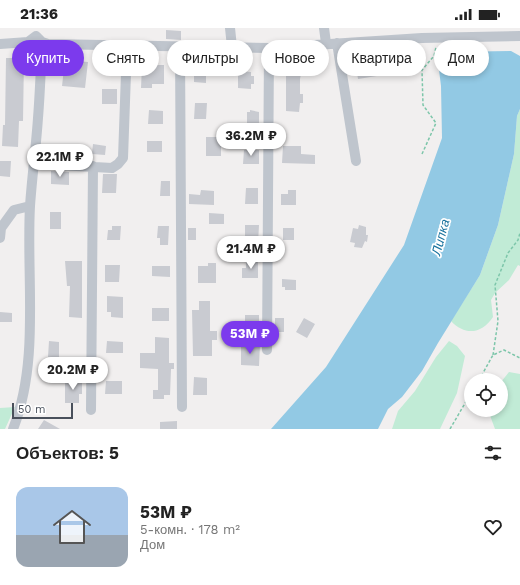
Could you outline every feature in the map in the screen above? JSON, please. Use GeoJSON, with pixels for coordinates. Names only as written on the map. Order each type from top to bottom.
{"type":"FeatureCollection","features":[{"type":"Feature","properties":{"kind":"street"},"geometry":{"type":"LineString","coordinates":[[230,28],[231,40]]}},
{"type":"Feature","properties":{"kind":"street"},"geometry":{"type":"LineString","coordinates":[[324,28],[332,43],[356,160]]}},
{"type":"Feature","properties":{"kind":"street"},"geometry":{"type":"LineString","coordinates":[[0,44],[28,42],[37,35]]}},
{"type":"Feature","properties":{"kind":"street"},"geometry":{"type":"LineString","coordinates":[[37,35],[48,44],[92,45]]}},
{"type":"Feature","properties":{"kind":"street"},"geometry":{"type":"LineString","coordinates":[[14,429],[20,412],[25,383],[29,335],[30,206],[38,118],[37,35]]}},
{"type":"Feature","properties":{"kind":"street"},"geometry":{"type":"LineString","coordinates":[[329,43],[438,37],[520,36]]}},
{"type":"Feature","properties":{"kind":"street"},"geometry":{"type":"LineString","coordinates":[[59,165],[112,168],[123,158],[126,76]]}},
{"type":"Feature","properties":{"kind":"street"},"geometry":{"type":"LineString","coordinates":[[180,76],[182,407]]}},
{"type":"Feature","properties":{"kind":"street"},"geometry":{"type":"LineString","coordinates":[[267,350],[268,76]]}},
{"type":"Feature","properties":{"kind":"street"},"geometry":{"type":"LineString","coordinates":[[91,410],[93,166]]}},
{"type":"Feature","properties":{"kind":"street"},"geometry":{"type":"LineString","coordinates":[[0,238],[1,228],[14,210],[30,206]]}},
{"type":"Feature","properties":{"kind":"path"},"geometry":{"type":"LineString","coordinates":[[426,65],[434,56],[438,37]]}},
{"type":"Feature","properties":{"kind":"path"},"geometry":{"type":"LineString","coordinates":[[422,76],[423,105],[436,124],[422,154]]}},
{"type":"Feature","properties":{"kind":"path"},"geometry":{"type":"LineString","coordinates":[[483,373],[493,355],[498,321],[495,285],[508,253],[518,240],[520,233]]}},
{"type":"Feature","properties":{"kind":"path"},"geometry":{"type":"LineString","coordinates":[[493,355],[504,350],[520,358]]}},
{"type":"Feature","properties":{"kind":"path"},"geometry":{"type":"LineString","coordinates":[[450,429],[464,405]]}},
{"type":"Feature","properties":{"kind":"green space"},"geometry":{"type":"Polygon","coordinates":[[[520,109],[520,266],[518,265],[509,280],[495,293],[491,300],[493,317],[489,323],[479,330],[468,331],[456,326],[451,321],[480,275],[498,225],[514,154],[517,116],[520,109]]]}},
{"type":"Feature","properties":{"kind":"green space"},"geometry":{"type":"Polygon","coordinates":[[[449,341],[457,346],[465,356],[457,393],[440,429],[392,429],[398,411],[415,391],[436,357],[449,341]]]}},
{"type":"Feature","properties":{"kind":"green space"},"geometry":{"type":"Polygon","coordinates":[[[509,372],[520,374],[520,429],[495,429],[491,417],[508,417],[509,372]]]}},
{"type":"Feature","properties":{"kind":"green space"},"geometry":{"type":"Polygon","coordinates":[[[15,407],[5,429],[0,429],[0,408],[15,407]]]}},
{"type":"Feature","properties":{"kind":"water","name":"Липка"},"geometry":{"type":"Polygon","coordinates":[[[489,51],[511,51],[520,56],[520,109],[517,116],[514,154],[498,225],[480,275],[422,371],[402,397],[388,409],[378,429],[271,429],[326,367],[404,245],[442,138],[440,76],[489,76],[489,51]]]}},
{"type":"Feature","properties":{"kind":"building"},"geometry":{"type":"Polygon","coordinates":[[[166,30],[181,31],[181,40],[166,39],[166,30]]]}},
{"type":"Feature","properties":{"kind":"building"},"geometry":{"type":"Polygon","coordinates":[[[6,58],[12,58],[12,76],[24,76],[23,121],[19,121],[18,147],[2,146],[3,125],[5,125],[6,58]]]}},
{"type":"Feature","properties":{"kind":"building"},"geometry":{"type":"Polygon","coordinates":[[[84,62],[88,62],[85,88],[62,86],[63,76],[84,76],[84,62]]]}},
{"type":"Feature","properties":{"kind":"building"},"geometry":{"type":"Polygon","coordinates":[[[159,65],[164,65],[164,84],[152,84],[152,88],[141,88],[142,76],[159,76],[159,65]]]}},
{"type":"Feature","properties":{"kind":"building"},"geometry":{"type":"Polygon","coordinates":[[[194,76],[206,76],[206,83],[194,82],[194,76]]]}},
{"type":"Feature","properties":{"kind":"building"},"geometry":{"type":"Polygon","coordinates":[[[238,76],[254,76],[254,84],[251,84],[251,89],[238,88],[238,76]]]}},
{"type":"Feature","properties":{"kind":"building"},"geometry":{"type":"Polygon","coordinates":[[[286,76],[301,76],[300,94],[303,94],[303,103],[300,103],[299,112],[286,111],[286,76]]]}},
{"type":"Feature","properties":{"kind":"building"},"geometry":{"type":"Polygon","coordinates":[[[358,76],[377,76],[358,79],[358,76]]]}},
{"type":"Feature","properties":{"kind":"building"},"geometry":{"type":"Polygon","coordinates":[[[102,89],[117,89],[117,104],[102,104],[102,89]]]}},
{"type":"Feature","properties":{"kind":"building"},"geometry":{"type":"Polygon","coordinates":[[[195,103],[207,103],[206,119],[194,119],[195,103]]]}},
{"type":"Feature","properties":{"kind":"building"},"geometry":{"type":"Polygon","coordinates":[[[149,110],[163,111],[163,124],[148,124],[149,110]]]}},
{"type":"Feature","properties":{"kind":"building"},"geometry":{"type":"Polygon","coordinates":[[[250,110],[259,112],[259,123],[247,123],[247,112],[250,112],[250,110]]]}},
{"type":"Feature","properties":{"kind":"building"},"geometry":{"type":"Polygon","coordinates":[[[206,137],[221,137],[221,156],[206,156],[206,137]]]}},
{"type":"Feature","properties":{"kind":"building"},"geometry":{"type":"Polygon","coordinates":[[[147,141],[162,141],[162,152],[147,152],[147,141]]]}},
{"type":"Feature","properties":{"kind":"building"},"geometry":{"type":"Polygon","coordinates":[[[93,144],[106,146],[105,155],[92,154],[93,144]]]}},
{"type":"Feature","properties":{"kind":"building"},"geometry":{"type":"Polygon","coordinates":[[[283,146],[301,146],[301,154],[315,155],[315,164],[282,163],[283,146]]]}},
{"type":"Feature","properties":{"kind":"building"},"geometry":{"type":"Polygon","coordinates":[[[244,150],[259,150],[259,164],[243,164],[244,150]]]}},
{"type":"Feature","properties":{"kind":"building"},"geometry":{"type":"Polygon","coordinates":[[[0,161],[11,161],[10,177],[0,176],[0,161]]]}},
{"type":"Feature","properties":{"kind":"building"},"geometry":{"type":"Polygon","coordinates":[[[51,171],[69,172],[69,185],[51,184],[51,171]]]}},
{"type":"Feature","properties":{"kind":"building"},"geometry":{"type":"Polygon","coordinates":[[[103,174],[117,174],[116,193],[102,193],[103,174]]]}},
{"type":"Feature","properties":{"kind":"building"},"geometry":{"type":"Polygon","coordinates":[[[161,181],[170,181],[170,196],[160,196],[161,181]]]}},
{"type":"Feature","properties":{"kind":"building"},"geometry":{"type":"Polygon","coordinates":[[[246,188],[258,188],[258,204],[245,204],[246,188]]]}},
{"type":"Feature","properties":{"kind":"building"},"geometry":{"type":"Polygon","coordinates":[[[201,190],[214,191],[214,205],[189,204],[189,194],[200,195],[201,190]]]}},
{"type":"Feature","properties":{"kind":"building"},"geometry":{"type":"Polygon","coordinates":[[[288,190],[296,190],[296,205],[281,205],[281,194],[288,194],[288,190]]]}},
{"type":"Feature","properties":{"kind":"building"},"geometry":{"type":"Polygon","coordinates":[[[50,212],[61,212],[61,229],[50,229],[50,212]]]}},
{"type":"Feature","properties":{"kind":"building"},"geometry":{"type":"Polygon","coordinates":[[[209,213],[224,214],[224,224],[209,224],[209,213]]]}},
{"type":"Feature","properties":{"kind":"building"},"geometry":{"type":"Polygon","coordinates":[[[245,225],[259,225],[258,244],[245,243],[245,225]]]}},
{"type":"Feature","properties":{"kind":"building"},"geometry":{"type":"Polygon","coordinates":[[[359,225],[366,227],[366,235],[368,235],[367,242],[365,241],[362,248],[354,247],[355,243],[350,242],[353,228],[358,229],[359,225]]]}},
{"type":"Feature","properties":{"kind":"building"},"geometry":{"type":"Polygon","coordinates":[[[112,226],[121,226],[120,240],[107,240],[108,230],[112,230],[112,226]]]}},
{"type":"Feature","properties":{"kind":"building"},"geometry":{"type":"Polygon","coordinates":[[[158,226],[169,226],[168,245],[160,245],[160,238],[157,238],[158,226]]]}},
{"type":"Feature","properties":{"kind":"building"},"geometry":{"type":"Polygon","coordinates":[[[188,228],[196,228],[196,240],[188,240],[188,228]]]}},
{"type":"Feature","properties":{"kind":"building"},"geometry":{"type":"Polygon","coordinates":[[[283,228],[294,228],[294,240],[283,240],[283,228]]]}},
{"type":"Feature","properties":{"kind":"building"},"geometry":{"type":"Polygon","coordinates":[[[65,261],[82,261],[82,318],[69,317],[70,286],[67,286],[65,261]]]}},
{"type":"Feature","properties":{"kind":"building"},"geometry":{"type":"Polygon","coordinates":[[[246,261],[258,261],[258,278],[242,278],[242,268],[246,268],[246,261]]]}},
{"type":"Feature","properties":{"kind":"building"},"geometry":{"type":"Polygon","coordinates":[[[208,263],[216,263],[216,283],[198,283],[198,266],[208,266],[208,263]]]}},
{"type":"Feature","properties":{"kind":"building"},"geometry":{"type":"Polygon","coordinates":[[[105,265],[120,265],[119,282],[105,282],[105,265]]]}},
{"type":"Feature","properties":{"kind":"building"},"geometry":{"type":"Polygon","coordinates":[[[152,266],[170,266],[170,277],[152,276],[152,266]]]}},
{"type":"Feature","properties":{"kind":"building"},"geometry":{"type":"Polygon","coordinates":[[[282,279],[296,280],[296,290],[285,290],[285,287],[282,287],[282,279]]]}},
{"type":"Feature","properties":{"kind":"building"},"geometry":{"type":"Polygon","coordinates":[[[107,296],[123,297],[123,318],[111,317],[111,312],[107,312],[107,296]]]}},
{"type":"Feature","properties":{"kind":"building"},"geometry":{"type":"Polygon","coordinates":[[[199,301],[210,301],[210,331],[217,331],[217,340],[212,340],[212,356],[193,356],[192,310],[199,310],[199,301]]]}},
{"type":"Feature","properties":{"kind":"building"},"geometry":{"type":"Polygon","coordinates":[[[152,308],[169,308],[169,321],[152,321],[152,308]]]}},
{"type":"Feature","properties":{"kind":"building"},"geometry":{"type":"Polygon","coordinates":[[[0,312],[12,313],[12,322],[0,322],[0,312]]]}},
{"type":"Feature","properties":{"kind":"building"},"geometry":{"type":"Polygon","coordinates":[[[245,315],[259,315],[259,331],[245,331],[245,315]]]}},
{"type":"Feature","properties":{"kind":"building"},"geometry":{"type":"Polygon","coordinates":[[[275,318],[284,318],[284,332],[275,332],[275,318]]]}},
{"type":"Feature","properties":{"kind":"building"},"geometry":{"type":"Polygon","coordinates":[[[304,318],[315,324],[307,338],[296,332],[304,318]]]}},
{"type":"Feature","properties":{"kind":"building"},"geometry":{"type":"Polygon","coordinates":[[[155,337],[169,338],[169,363],[174,363],[174,369],[171,369],[170,395],[164,395],[164,399],[153,399],[153,390],[158,390],[158,369],[140,368],[140,353],[155,353],[155,337]]]}},
{"type":"Feature","properties":{"kind":"building"},"geometry":{"type":"Polygon","coordinates":[[[49,341],[59,342],[59,357],[48,357],[49,341]]]}},
{"type":"Feature","properties":{"kind":"building"},"geometry":{"type":"Polygon","coordinates":[[[107,341],[123,342],[123,353],[106,353],[107,341]]]}},
{"type":"Feature","properties":{"kind":"building"},"geometry":{"type":"Polygon","coordinates":[[[241,344],[260,344],[259,366],[241,365],[241,344]]]}},
{"type":"Feature","properties":{"kind":"building"},"geometry":{"type":"Polygon","coordinates":[[[194,377],[207,378],[207,395],[193,395],[194,377]]]}},
{"type":"Feature","properties":{"kind":"building"},"geometry":{"type":"Polygon","coordinates":[[[65,381],[82,381],[82,394],[79,394],[79,403],[65,403],[65,381]]]}},
{"type":"Feature","properties":{"kind":"building"},"geometry":{"type":"Polygon","coordinates":[[[106,381],[122,381],[122,394],[105,394],[106,381]]]}},
{"type":"Feature","properties":{"kind":"building"},"geometry":{"type":"Polygon","coordinates":[[[44,420],[60,429],[38,429],[44,420]]]}},
{"type":"Feature","properties":{"kind":"building"},"geometry":{"type":"Polygon","coordinates":[[[177,421],[177,429],[160,429],[160,422],[177,421]]]}}]}
